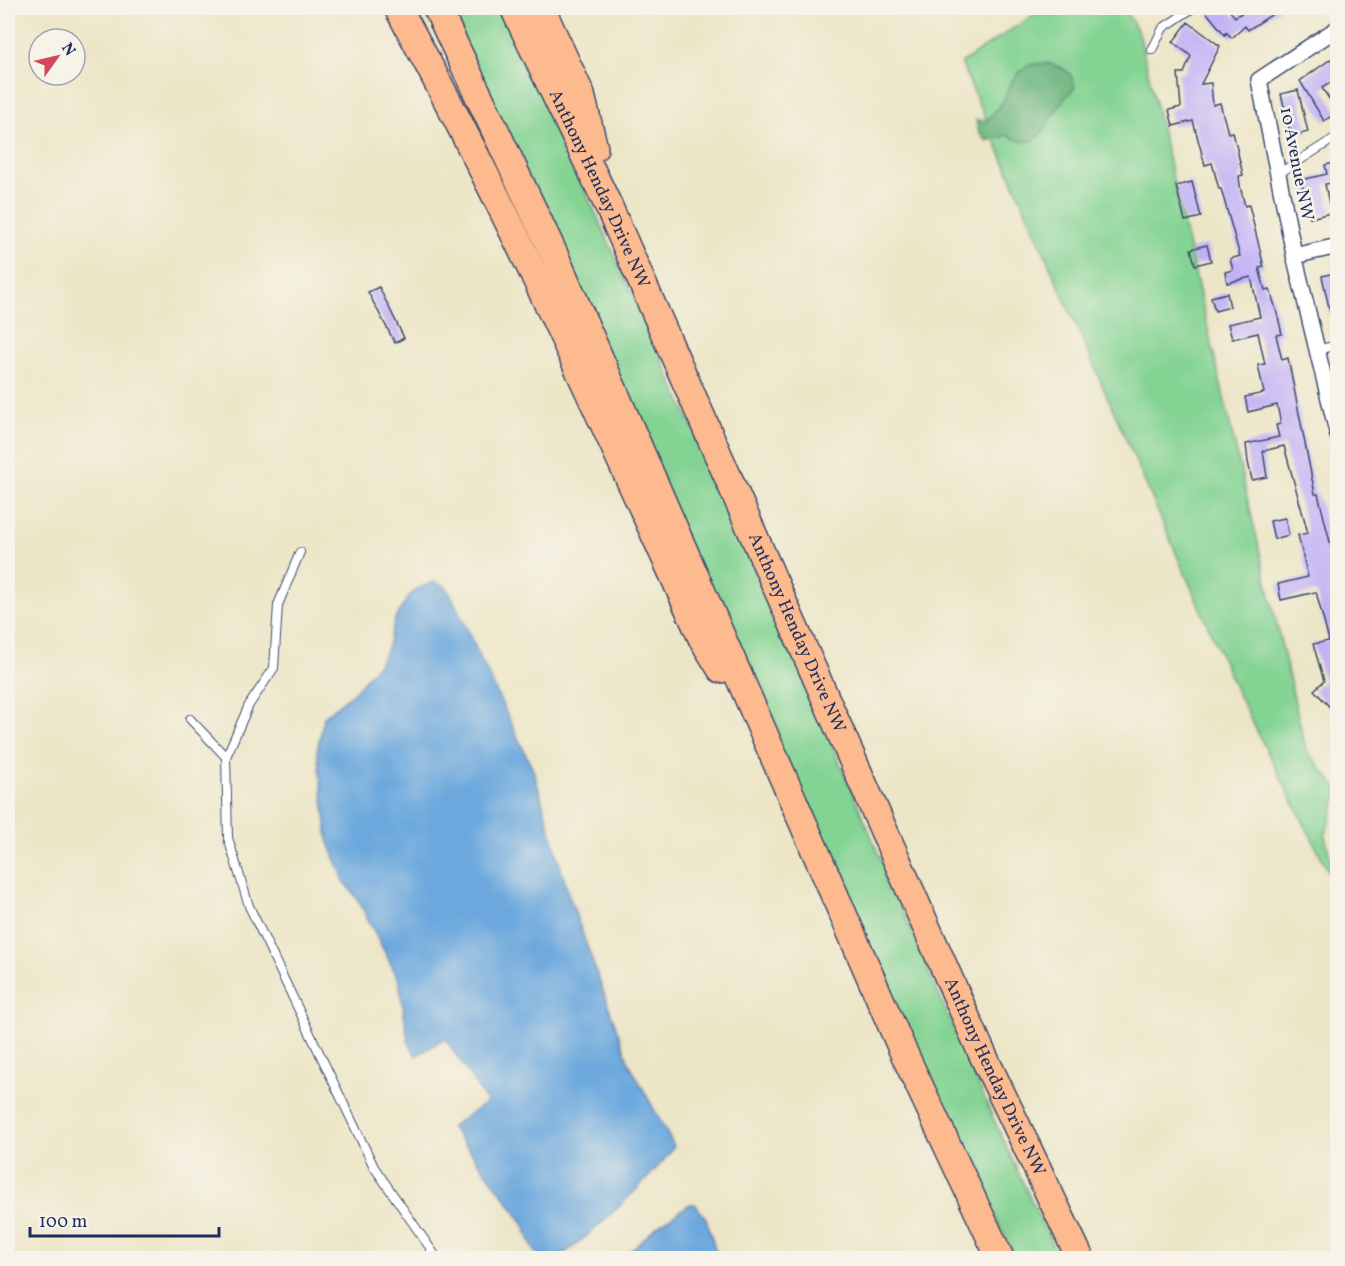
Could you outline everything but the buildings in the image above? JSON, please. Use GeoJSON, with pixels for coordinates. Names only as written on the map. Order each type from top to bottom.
{"type":"FeatureCollection","features":[{"type":"Feature","properties":{"kind":"highway"},"geometry":{"type":"LineString","coordinates":[[398,8],[465,134],[560,329],[702,638],[778,764]]}},
{"type":"Feature","properties":{"kind":"highway"},"geometry":{"type":"LineString","coordinates":[[436,8],[553,252],[906,1060],[1000,1258]]}},
{"type":"Feature","properties":{"kind":"highway","name":"Anthony Henday Drive NW"},"geometry":{"type":"LineString","coordinates":[[514,8],[608,204],[981,1051],[1080,1258]]}},
{"type":"Feature","properties":{"kind":"highway"},"geometry":{"type":"LineString","coordinates":[[541,8],[581,95],[608,204]]}},
{"type":"Feature","properties":{"kind":"street","name":"10 Avenue NW"},"geometry":{"type":"LineString","coordinates":[[1338,28],[1259,80],[1294,256],[1338,436]]}},
{"type":"Feature","properties":{"kind":"street"},"geometry":{"type":"LineString","coordinates":[[1294,256],[1338,246]]}},
{"type":"Feature","properties":{"kind":"lane"},"geometry":{"type":"LineString","coordinates":[[1152,50],[1163,28],[1193,8]]}},
{"type":"Feature","properties":{"kind":"lane"},"geometry":{"type":"LineString","coordinates":[[1278,174],[1338,136]]}},
{"type":"Feature","properties":{"kind":"lane"},"geometry":{"type":"LineString","coordinates":[[1316,350],[1338,345]]}},
{"type":"Feature","properties":{"kind":"lane"},"geometry":{"type":"LineString","coordinates":[[300,552],[278,605],[274,668],[249,705],[226,757],[228,838],[249,906],[374,1167],[436,1258]]}},
{"type":"Feature","properties":{"kind":"lane"},"geometry":{"type":"LineString","coordinates":[[190,719],[226,757]]}},
{"type":"Feature","properties":{"kind":"green space"},"geometry":{"type":"Polygon","coordinates":[[[447,8],[499,8],[514,36],[728,507],[978,1085],[1059,1258],[1016,1258],[900,1026],[447,8]]]}},
{"type":"Feature","properties":{"kind":"green space"},"geometry":{"type":"Polygon","coordinates":[[[1044,8],[1124,8],[1139,33],[1306,750],[1337,788],[1337,798],[1325,836],[1337,888],[1237,692],[961,63],[1044,8]]]}},
{"type":"Feature","properties":{"kind":"green space"},"geometry":{"type":"Polygon","coordinates":[[[1046,63],[1069,73],[1075,87],[1043,131],[1032,141],[1018,140],[1008,135],[987,141],[979,132],[976,120],[986,121],[1003,102],[1013,79],[1027,65],[1046,63]]]}},
{"type":"Feature","properties":{"kind":"water"},"geometry":{"type":"Polygon","coordinates":[[[434,582],[445,586],[452,597],[534,772],[568,893],[629,1063],[674,1146],[655,1171],[598,1226],[565,1253],[554,1258],[546,1259],[538,1255],[514,1210],[451,1127],[487,1102],[445,1038],[416,1056],[408,1041],[399,980],[358,900],[344,881],[328,840],[317,751],[324,717],[356,690],[381,660],[387,649],[395,619],[409,596],[417,589],[434,582]]]}},
{"type":"Feature","properties":{"kind":"water"},"geometry":{"type":"Polygon","coordinates":[[[690,1204],[695,1204],[706,1218],[718,1258],[623,1258],[656,1227],[690,1204]]]}}]}
